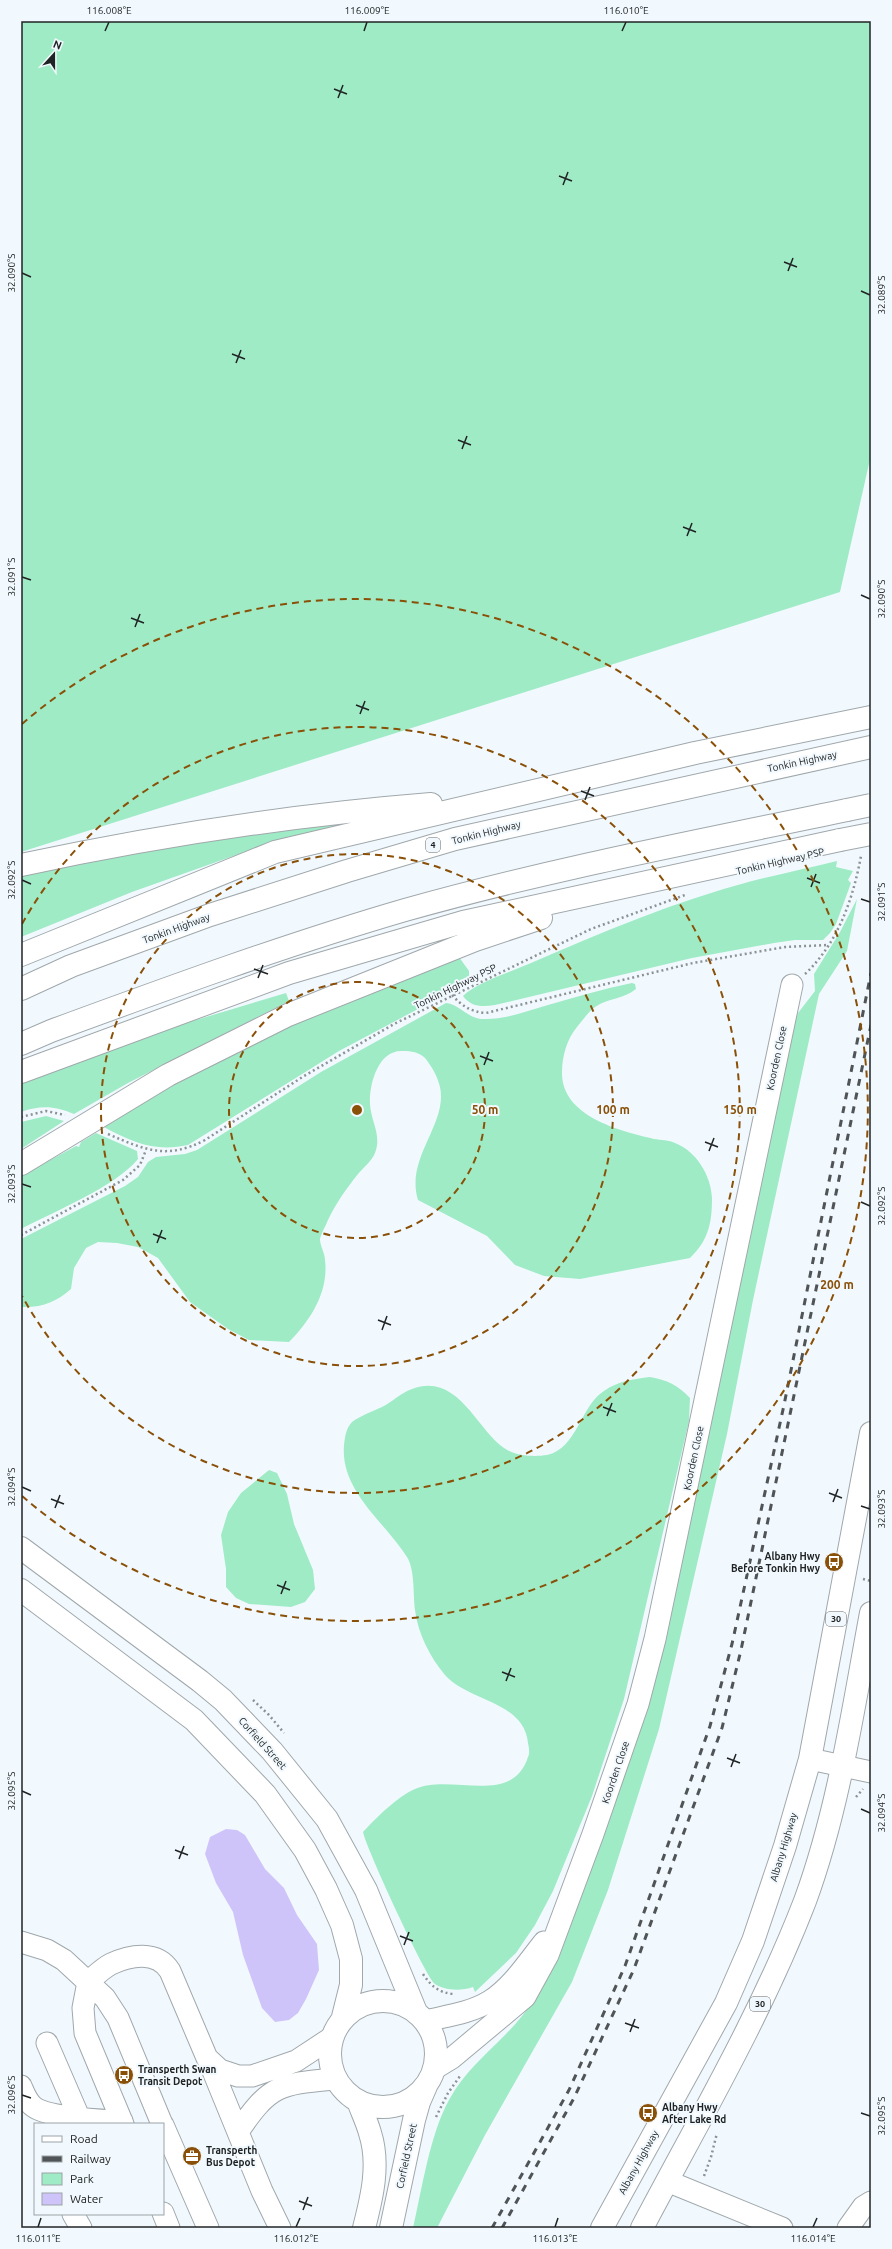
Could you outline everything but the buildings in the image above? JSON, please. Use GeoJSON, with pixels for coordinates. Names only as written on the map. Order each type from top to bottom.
{"type":"FeatureCollection","features":[{"type":"Feature","properties":{"kind":"main road"},"geometry":{"type":"LineString","coordinates":[[21,955],[275,852],[695,752],[866,718]]}},
{"type":"Feature","properties":{"kind":"main road","name":"Tonkin Highway"},"geometry":{"type":"LineString","coordinates":[[21,989],[71,966],[210,915],[455,839],[865,748]]}},
{"type":"Feature","properties":{"kind":"main road"},"geometry":{"type":"LineString","coordinates":[[21,865],[156,837],[326,813],[506,797]]}},
{"type":"Feature","properties":{"kind":"main road"},"geometry":{"type":"LineString","coordinates":[[21,1044],[51,1031],[248,958],[406,910],[558,870],[871,805]]}},
{"type":"Feature","properties":{"kind":"main road"},"geometry":{"type":"LineString","coordinates":[[21,1072],[289,973],[463,922],[677,874],[871,834]]}},
{"type":"Feature","properties":{"kind":"main road"},"geometry":{"type":"LineString","coordinates":[[21,1164],[168,1075],[288,1015],[475,940],[677,874]]}},
{"type":"Feature","properties":{"kind":"main road","name":"Albany Highway"},"geometry":{"type":"LineString","coordinates":[[602,2228],[726,2003],[742,1969],[781,1858],[810,1759],[871,1433]]}},
{"type":"Feature","properties":{"kind":"main road","name":"Corfield Street"},"geometry":{"type":"LineString","coordinates":[[21,1548],[200,1681],[223,1700],[272,1751],[327,1819],[366,1890],[421,2016]]}},
{"type":"Feature","properties":{"kind":"main road"},"geometry":{"type":"LineString","coordinates":[[21,1590],[189,1716],[214,1739],[265,1794],[305,1850],[326,1889],[342,1925],[351,1958],[351,1985],[343,2017],[331,2038],[329,2052],[330,2066],[335,2079],[341,2088],[358,2101],[376,2107],[395,2106],[412,2099],[431,2077],[436,2054],[435,2040],[421,2016],[402,2004],[387,2000],[371,2001],[355,2007],[343,2017]]}},
{"type":"Feature","properties":{"kind":"main road","name":"30"},"geometry":{"type":"LineString","coordinates":[[642,2228],[666,2181],[734,2059],[788,1942],[805,1899],[819,1854],[843,1764],[871,1613]]}},
{"type":"Feature","properties":{"kind":"main road","name":"Corfield Street"},"geometry":{"type":"LineString","coordinates":[[391,2228],[418,2102],[431,2077]]}},
{"type":"Feature","properties":{"kind":"main road"},"geometry":{"type":"LineString","coordinates":[[358,2101],[370,2132],[374,2161],[372,2193],[364,2228]]}},
{"type":"Feature","properties":{"kind":"street","name":"Koorden Close"},"geometry":{"type":"LineString","coordinates":[[431,2077],[525,1997],[548,1955],[593,1834],[636,1711],[655,1639],[792,985]]}},
{"type":"Feature","properties":{"kind":"street"},"geometry":{"type":"LineString","coordinates":[[810,1759],[843,1764],[871,1772]]}},
{"type":"Feature","properties":{"kind":"street","name":"Koorden Close"},"geometry":{"type":"LineString","coordinates":[[421,2016],[477,2008],[491,2001],[516,1977],[560,1921]]}},
{"type":"Feature","properties":{"kind":"street"},"geometry":{"type":"LineString","coordinates":[[21,1942],[54,1954],[92,1985],[118,2018],[162,2123]]}},
{"type":"Feature","properties":{"kind":"street"},"geometry":{"type":"LineString","coordinates":[[122,2123],[85,2033],[83,2008],[92,1985],[110,1964],[145,1956],[161,1960],[170,1971],[280,2228]]}},
{"type":"Feature","properties":{"kind":"street"},"geometry":{"type":"LineString","coordinates":[[208,2058],[220,2070],[238,2076],[252,2076],[296,2061],[331,2038]]}},
{"type":"Feature","properties":{"kind":"street"},"geometry":{"type":"LineString","coordinates":[[47,2043],[78,2117]]}},
{"type":"Feature","properties":{"kind":"street"},"geometry":{"type":"LineString","coordinates":[[238,2132],[260,2101],[283,2087],[298,2082],[335,2079]]}},
{"type":"Feature","properties":{"kind":"street"},"geometry":{"type":"LineString","coordinates":[[24,2093],[34,2107],[42,2111],[122,2123]]}},
{"type":"Feature","properties":{"kind":"street"},"geometry":{"type":"LineString","coordinates":[[24,2093],[35,2123]]}},
{"type":"Feature","properties":{"kind":"street"},"geometry":{"type":"LineString","coordinates":[[164,2127],[208,2228]]}},
{"type":"Feature","properties":{"kind":"street"},"geometry":{"type":"LineString","coordinates":[[666,2181],[782,2228]]}},
{"type":"Feature","properties":{"kind":"street"},"geometry":{"type":"LineString","coordinates":[[848,2228],[863,2207],[871,2202]]}},
{"type":"Feature","properties":{"kind":"street"},"geometry":{"type":"LineString","coordinates":[[74,2215],[81,2228]]}},
{"type":"Feature","properties":{"kind":"street"},"geometry":{"type":"LineString","coordinates":[[164,2215],[169,2228]]}},
{"type":"Feature","properties":{"kind":"path"},"geometry":{"type":"LineString","coordinates":[[809,970],[828,945],[840,925],[854,893],[861,855]]}},
{"type":"Feature","properties":{"kind":"path","name":"Tonkin Highway PSP"},"geometry":{"type":"LineString","coordinates":[[101,1131],[146,1150],[160,1152],[175,1152],[198,1144],[349,1050],[452,995],[591,929],[687,895]]}},
{"type":"Feature","properties":{"kind":"path"},"geometry":{"type":"LineString","coordinates":[[452,995],[460,1003],[472,1011],[486,1013],[692,963],[785,947],[828,945]]}},
{"type":"Feature","properties":{"kind":"path"},"geometry":{"type":"LineString","coordinates":[[21,1117],[46,1111],[69,1117]]}},
{"type":"Feature","properties":{"kind":"path"},"geometry":{"type":"LineString","coordinates":[[21,1235],[122,1180],[140,1165],[146,1150]]}},
{"type":"Feature","properties":{"kind":"path"},"geometry":{"type":"LineString","coordinates":[[435,2119],[448,2093],[464,2071]]}},
{"type":"Feature","properties":{"kind":"green space"},"geometry":{"type":"Polygon","coordinates":[[[21,21],[871,21],[871,455],[840,592],[21,852],[21,21]]]}},
{"type":"Feature","properties":{"kind":"green space"},"geometry":{"type":"Polygon","coordinates":[[[367,821],[253,849],[132,892],[21,937],[21,875],[193,843],[367,821]]]}},
{"type":"Feature","properties":{"kind":"green space"},"geometry":{"type":"Polygon","coordinates":[[[837,861],[836,867],[853,871],[848,880],[851,883],[836,924],[823,940],[795,940],[692,958],[495,1005],[486,1006],[473,1004],[466,1000],[463,996],[476,986],[612,929],[667,908],[752,881],[837,861]]]}},
{"type":"Feature","properties":{"kind":"green space"},"geometry":{"type":"Polygon","coordinates":[[[857,899],[847,951],[819,994],[753,1300],[727,1434],[659,1729],[608,1890],[572,1982],[485,2135],[437,2228],[413,2228],[432,2145],[442,2114],[449,2100],[467,2074],[512,2028],[527,2010],[540,1991],[556,1962],[657,1669],[681,1565],[793,1026],[798,1013],[815,991],[814,974],[840,932],[857,899]]]}},
{"type":"Feature","properties":{"kind":"green space"},"geometry":{"type":"Polygon","coordinates":[[[459,957],[469,971],[469,982],[339,1051],[188,1145],[176,1147],[155,1147],[145,1145],[125,1138],[104,1127],[174,1084],[276,1028],[459,957]]]}},
{"type":"Feature","properties":{"kind":"green space"},"geometry":{"type":"Polygon","coordinates":[[[632,983],[635,984],[636,989],[626,995],[595,1007],[573,1032],[568,1042],[563,1060],[562,1072],[564,1087],[571,1100],[581,1110],[594,1119],[625,1131],[675,1143],[690,1152],[696,1158],[709,1181],[712,1198],[711,1215],[705,1237],[690,1258],[580,1279],[544,1276],[515,1265],[487,1236],[418,1200],[416,1185],[417,1170],[438,1114],[441,1101],[440,1087],[434,1071],[425,1058],[415,1052],[403,1051],[394,1052],[387,1056],[381,1062],[373,1078],[370,1104],[377,1134],[377,1146],[375,1153],[372,1159],[349,1185],[331,1214],[320,1239],[325,1257],[324,1283],[321,1294],[311,1315],[289,1342],[249,1340],[228,1329],[190,1302],[158,1258],[138,1247],[117,1243],[98,1242],[86,1248],[74,1268],[71,1289],[54,1301],[42,1305],[21,1307],[21,1239],[125,1186],[138,1177],[148,1162],[156,1157],[185,1154],[197,1150],[321,1072],[446,1003],[451,1004],[467,1014],[477,1018],[491,1019],[515,1015],[600,990],[632,983]]]}},
{"type":"Feature","properties":{"kind":"green space"},"geometry":{"type":"Polygon","coordinates":[[[286,993],[289,1001],[128,1083],[74,1114],[61,1109],[48,1107],[35,1108],[21,1112],[21,1081],[186,1023],[286,993]]]}},
{"type":"Feature","properties":{"kind":"green space"},"geometry":{"type":"Polygon","coordinates":[[[46,1116],[64,1121],[21,1149],[21,1122],[46,1116]]]}},
{"type":"Feature","properties":{"kind":"green space"},"geometry":{"type":"Polygon","coordinates":[[[96,1133],[137,1151],[138,1159],[128,1169],[100,1189],[21,1229],[21,1176],[76,1146],[79,1147],[81,1142],[96,1133]]]}},
{"type":"Feature","properties":{"kind":"green space"},"geometry":{"type":"Polygon","coordinates":[[[650,1377],[672,1384],[690,1398],[689,1421],[624,1699],[592,1796],[553,1891],[535,1925],[516,1953],[475,1992],[473,1987],[459,1990],[444,1988],[435,1984],[420,1960],[385,1886],[363,1832],[394,1802],[415,1789],[430,1785],[446,1784],[479,1786],[495,1785],[509,1781],[520,1772],[529,1755],[529,1747],[524,1729],[517,1718],[494,1703],[455,1684],[445,1675],[434,1661],[419,1628],[414,1604],[413,1575],[410,1562],[398,1544],[366,1505],[356,1491],[349,1477],[345,1462],[344,1445],[347,1430],[350,1424],[355,1420],[386,1405],[404,1392],[428,1386],[442,1388],[454,1395],[465,1405],[494,1439],[508,1451],[525,1455],[547,1455],[557,1451],[565,1444],[572,1436],[590,1406],[604,1391],[620,1383],[650,1377]]]}},
{"type":"Feature","properties":{"kind":"green space"},"geometry":{"type":"Polygon","coordinates":[[[269,1470],[277,1473],[287,1494],[294,1524],[313,1570],[315,1589],[305,1602],[291,1607],[249,1604],[236,1598],[226,1587],[226,1569],[221,1535],[228,1512],[241,1493],[269,1470]]]}},
{"type":"Feature","properties":{"kind":"water"},"geometry":{"type":"Polygon","coordinates":[[[226,1829],[237,1830],[245,1835],[265,1869],[284,1888],[297,1915],[317,1944],[319,1970],[298,2013],[289,2020],[275,2022],[262,2008],[243,1955],[233,1912],[216,1883],[205,1854],[210,1837],[226,1829]]]}},
{"type":"Feature","properties":{"kind":"railway"},"geometry":{"type":"LineString","coordinates":[[492,2228],[569,2090],[625,1966],[710,1726],[732,1644],[784,1405],[871,973]]}},
{"type":"Feature","properties":{"kind":"railway"},"geometry":{"type":"LineString","coordinates":[[502,2228],[574,2098],[634,1969],[722,1728],[741,1650],[871,1025]]}},
{"type":"Feature","properties":{"kind":"place","name":"Albany Hwy Before Tonkin Hwy"},"geometry":{"type":"Point","coordinates":[834,1562]}},
{"type":"Feature","properties":{"kind":"place","name":"Transperth Swan Transit Depot"},"geometry":{"type":"Point","coordinates":[124,2075]}},
{"type":"Feature","properties":{"kind":"place","name":"Albany Hwy After Lake Rd"},"geometry":{"type":"Point","coordinates":[648,2113]}},
{"type":"Feature","properties":{"kind":"place","name":"Transperth Bus Depot"},"geometry":{"type":"Point","coordinates":[192,2156]}}]}
